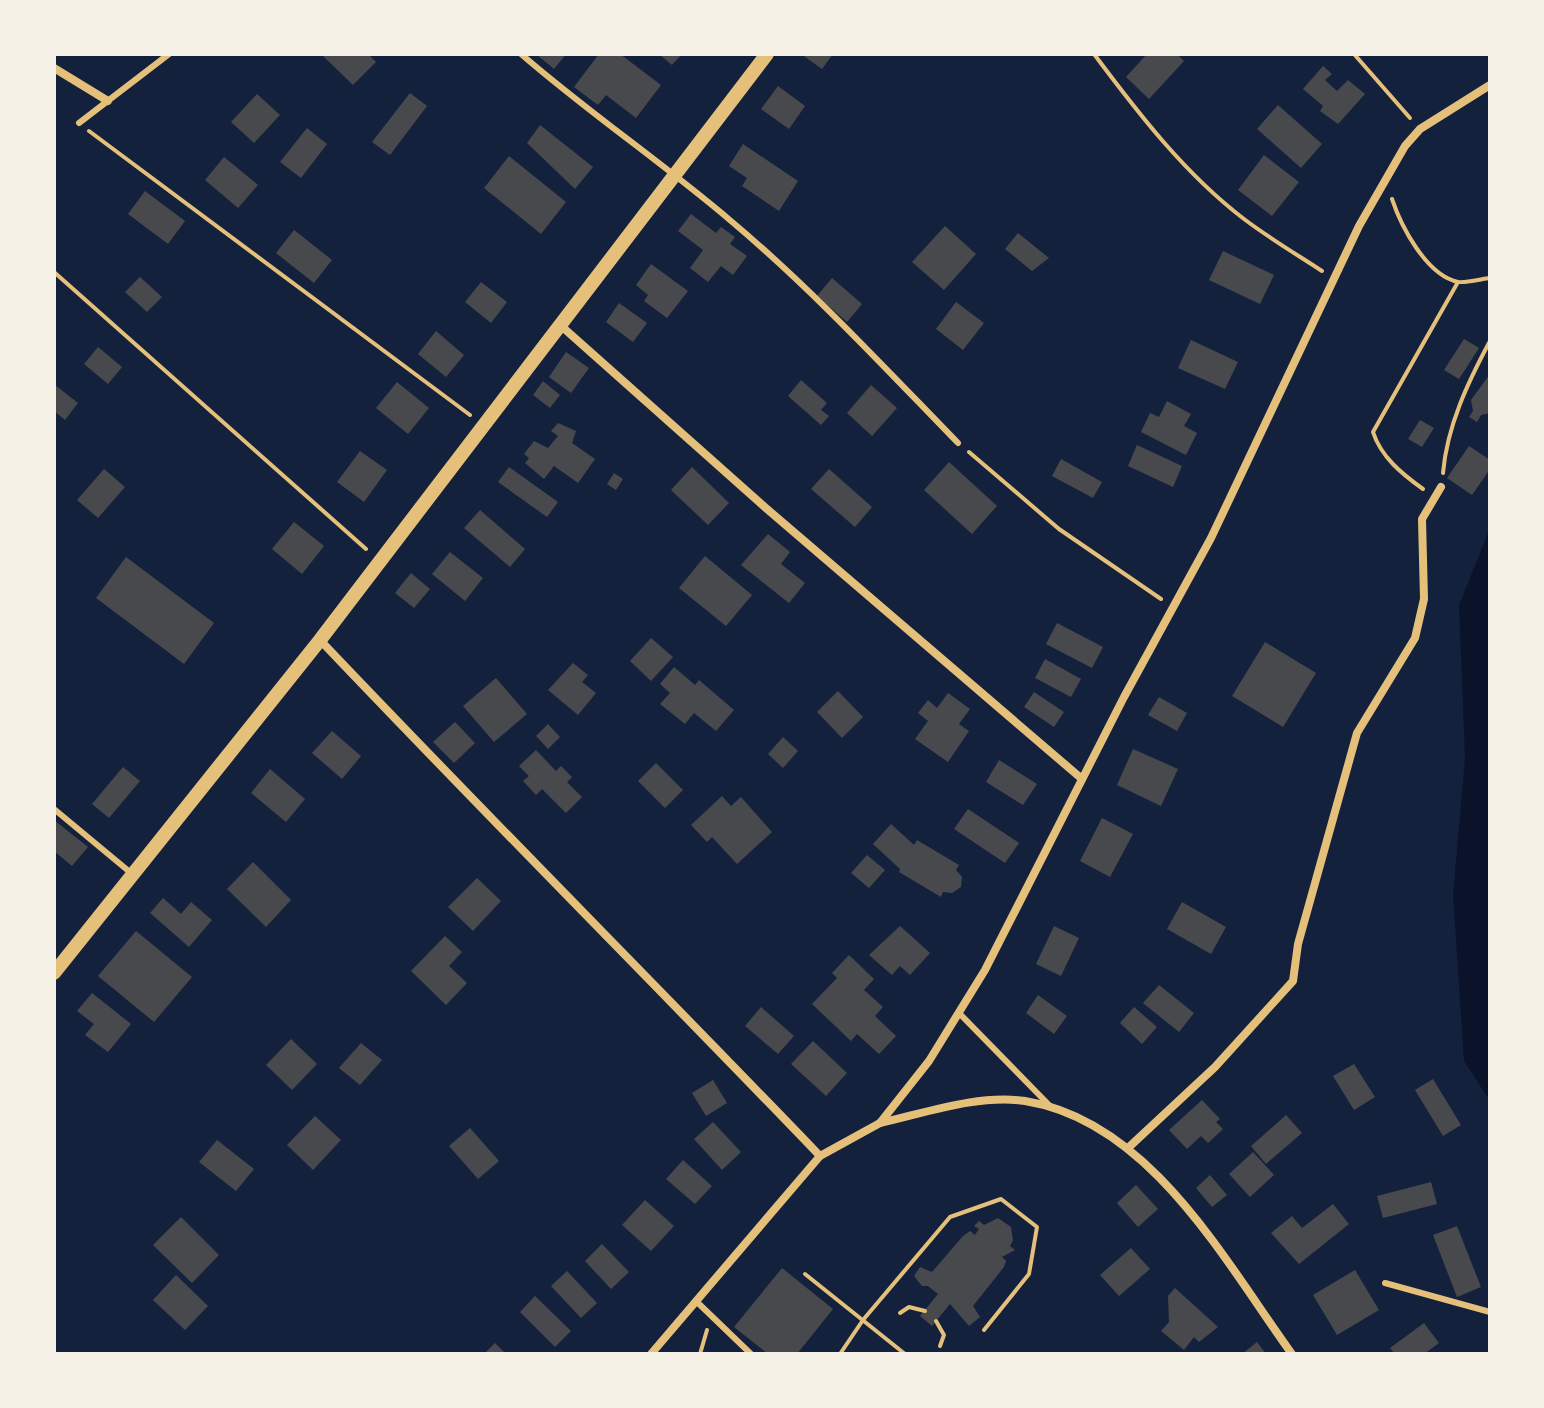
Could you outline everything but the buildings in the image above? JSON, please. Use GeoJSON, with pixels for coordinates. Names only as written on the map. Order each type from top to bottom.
{"type":"FeatureCollection","features":[{"type":"Feature","properties":{"kind":"street"},"geometry":{"type":"LineString","coordinates":[[54,973],[320,640],[481,424],[767,54]]}},
{"type":"Feature","properties":{"kind":"street"},"geometry":{"type":"LineString","coordinates":[[54,68],[108,101]]}},
{"type":"Feature","properties":{"kind":"street"},"geometry":{"type":"LineString","coordinates":[[880,1123],[929,1061],[959,1013],[1043,862],[1082,779],[1211,538],[1385,179],[1420,129],[1490,85]]}},
{"type":"Feature","properties":{"kind":"street"},"geometry":{"type":"LineString","coordinates":[[559,323],[744,489],[1082,779]]}},
{"type":"Feature","properties":{"kind":"street"},"geometry":{"type":"LineString","coordinates":[[1128,1148],[1215,1067],[1293,981],[1298,944],[1357,733],[1415,638],[1424,599],[1422,519],[1441,487]]}},
{"type":"Feature","properties":{"kind":"street"},"geometry":{"type":"LineString","coordinates":[[320,640],[486,814],[649,976],[820,1156]]}},
{"type":"Feature","properties":{"kind":"street"},"geometry":{"type":"LineString","coordinates":[[651,1354],[820,1156],[880,1123],[1003,1100],[1053,1109],[1091,1122],[1128,1148],[1185,1209],[1292,1354]]}},
{"type":"Feature","properties":{"kind":"lane"},"geometry":{"type":"LineString","coordinates":[[79,123],[169,54]]}},
{"type":"Feature","properties":{"kind":"lane"},"geometry":{"type":"LineString","coordinates":[[521,54],[731,221],[958,443]]}},
{"type":"Feature","properties":{"kind":"lane"},"geometry":{"type":"LineString","coordinates":[[54,809],[133,875]]}},
{"type":"Feature","properties":{"kind":"lane"},"geometry":{"type":"LineString","coordinates":[[959,1013],[1053,1109]]}},
{"type":"Feature","properties":{"kind":"lane"},"geometry":{"type":"LineString","coordinates":[[1385,1283],[1490,1312]]}},
{"type":"Feature","properties":{"kind":"lane"},"geometry":{"type":"LineString","coordinates":[[697,1302],[751,1354]]}},
{"type":"Feature","properties":{"kind":"path"},"geometry":{"type":"LineString","coordinates":[[1094,54],[1136,111],[1192,172],[1244,219],[1334,279]]}},
{"type":"Feature","properties":{"kind":"path"},"geometry":{"type":"LineString","coordinates":[[1354,54],[1420,129]]}},
{"type":"Feature","properties":{"kind":"path"},"geometry":{"type":"LineString","coordinates":[[79,123],[481,424]]}},
{"type":"Feature","properties":{"kind":"path"},"geometry":{"type":"LineString","coordinates":[[1385,179],[1404,234],[1436,269],[1458,282],[1490,278]]}},
{"type":"Feature","properties":{"kind":"path"},"geometry":{"type":"LineString","coordinates":[[54,272],[154,357],[379,561]]}},
{"type":"Feature","properties":{"kind":"path"},"geometry":{"type":"LineString","coordinates":[[1435,497],[1404,475],[1378,447],[1373,432],[1458,282]]}},
{"type":"Feature","properties":{"kind":"path"},"geometry":{"type":"LineString","coordinates":[[1441,487],[1445,444],[1475,369],[1490,341]]}},
{"type":"Feature","properties":{"kind":"path"},"geometry":{"type":"LineString","coordinates":[[958,443],[1059,529],[1173,607]]}},
{"type":"Feature","properties":{"kind":"path"},"geometry":{"type":"LineString","coordinates":[[840,1354],[863,1320],[950,1217],[1001,1199],[1037,1227],[1029,1274],[984,1330]]}},
{"type":"Feature","properties":{"kind":"path"},"geometry":{"type":"LineString","coordinates":[[805,1274],[905,1354]]}},
{"type":"Feature","properties":{"kind":"path"},"geometry":{"type":"LineString","coordinates":[[900,1313],[909,1307],[925,1311]]}},
{"type":"Feature","properties":{"kind":"path"},"geometry":{"type":"LineString","coordinates":[[700,1354],[711,1316]]}},
{"type":"Feature","properties":{"kind":"path"},"geometry":{"type":"LineString","coordinates":[[936,1321],[944,1333],[940,1346]]}},
{"type":"Feature","properties":{"kind":"water"},"geometry":{"type":"Polygon","coordinates":[[[1490,528],[1490,1101],[1464,1061],[1453,895],[1465,758],[1459,605],[1490,528]]]}}]}
